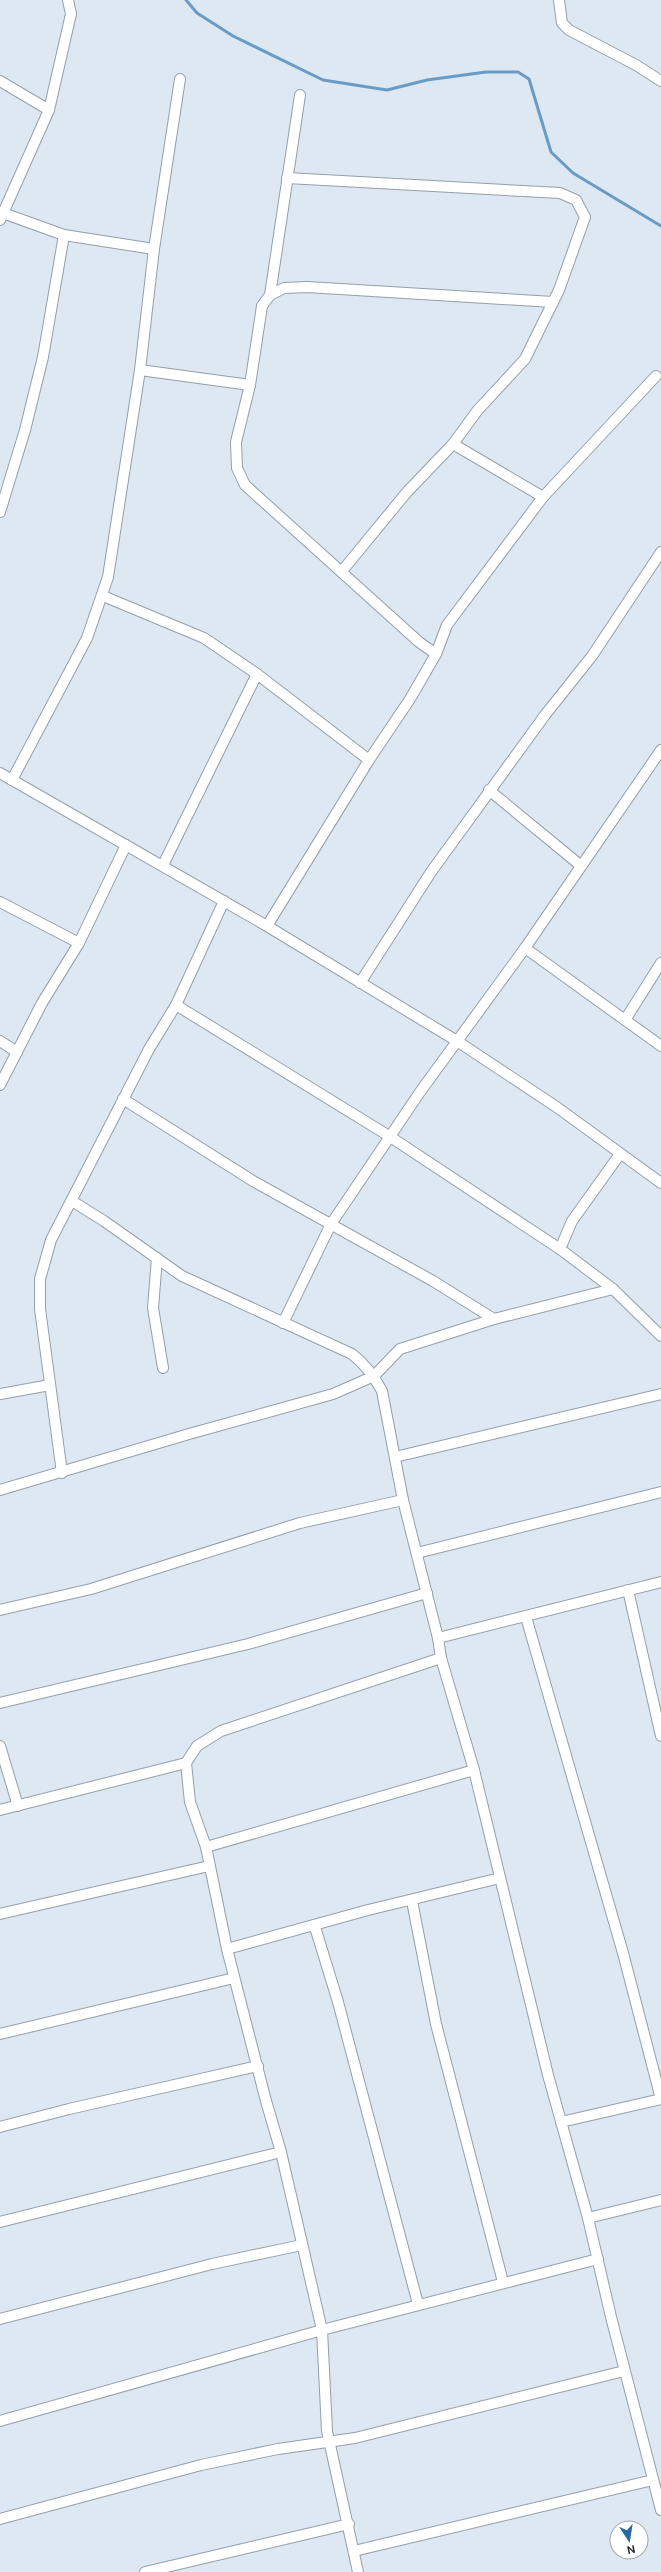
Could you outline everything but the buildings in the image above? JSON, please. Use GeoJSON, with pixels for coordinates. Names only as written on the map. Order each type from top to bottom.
{"type":"FeatureCollection","features":[{"type":"Feature","properties":{"kind":"street"},"geometry":{"type":"LineString","coordinates":[[559,0],[562,23],[569,30],[636,65],[661,80]]}},
{"type":"Feature","properties":{"kind":"street"},"geometry":{"type":"LineString","coordinates":[[69,1],[71,14],[49,110],[1,215],[64,235],[154,249]]}},
{"type":"Feature","properties":{"kind":"street"},"geometry":{"type":"LineString","coordinates":[[12,780],[87,638],[103,596],[108,577],[140,370],[154,249],[180,79]]}},
{"type":"Feature","properties":{"kind":"street"},"geometry":{"type":"LineString","coordinates":[[0,81],[49,110]]}},
{"type":"Feature","properties":{"kind":"street"},"geometry":{"type":"LineString","coordinates":[[270,295],[300,95]]}},
{"type":"Feature","properties":{"kind":"street"},"geometry":{"type":"LineString","coordinates":[[287,178],[560,193],[576,200],[585,217],[553,302],[525,359],[477,411],[454,444],[408,492],[342,571]]}},
{"type":"Feature","properties":{"kind":"street"},"geometry":{"type":"LineString","coordinates":[[0,512],[25,430],[43,357],[64,235]]}},
{"type":"Feature","properties":{"kind":"street"},"geometry":{"type":"LineString","coordinates":[[436,654],[419,642],[342,571],[245,486],[237,468],[236,442],[250,385],[262,306],[270,295],[284,288],[306,287],[553,302]]}},
{"type":"Feature","properties":{"kind":"street"},"geometry":{"type":"LineString","coordinates":[[140,370],[250,385]]}},
{"type":"Feature","properties":{"kind":"street"},"geometry":{"type":"LineString","coordinates":[[267,926],[436,654],[447,625],[543,497],[656,376]]}},
{"type":"Feature","properties":{"kind":"street"},"geometry":{"type":"LineString","coordinates":[[454,444],[543,497]]}},
{"type":"Feature","properties":{"kind":"street"},"geometry":{"type":"LineString","coordinates":[[360,983],[431,872],[489,790],[592,656],[661,552]]}},
{"type":"Feature","properties":{"kind":"street"},"geometry":{"type":"LineString","coordinates":[[103,596],[193,632],[257,674],[369,760]]}},
{"type":"Feature","properties":{"kind":"street"},"geometry":{"type":"LineString","coordinates":[[163,865],[257,674]]}},
{"type":"Feature","properties":{"kind":"street"},"geometry":{"type":"LineString","coordinates":[[283,1323],[331,1224],[389,1136],[525,948],[580,865],[661,750]]}},
{"type":"Feature","properties":{"kind":"street"},"geometry":{"type":"LineString","coordinates":[[0,773],[163,865],[458,1041],[558,1108],[661,1183]]}},
{"type":"Feature","properties":{"kind":"street"},"geometry":{"type":"LineString","coordinates":[[489,790],[580,865]]}},
{"type":"Feature","properties":{"kind":"street"},"geometry":{"type":"LineString","coordinates":[[0,1085],[42,1003],[78,942],[126,845]]}},
{"type":"Feature","properties":{"kind":"street"},"geometry":{"type":"LineString","coordinates":[[62,1473],[40,1309],[40,1279],[51,1240],[72,1202],[149,1048],[176,1005],[224,901]]}},
{"type":"Feature","properties":{"kind":"street"},"geometry":{"type":"LineString","coordinates":[[0,902],[78,942]]}},
{"type":"Feature","properties":{"kind":"street"},"geometry":{"type":"LineString","coordinates":[[525,948],[661,1046]]}},
{"type":"Feature","properties":{"kind":"street"},"geometry":{"type":"LineString","coordinates":[[625,1020],[661,963]]}},
{"type":"Feature","properties":{"kind":"street"},"geometry":{"type":"LineString","coordinates":[[176,1005],[389,1136],[560,1249],[613,1289],[661,1336]]}},
{"type":"Feature","properties":{"kind":"street"},"geometry":{"type":"LineString","coordinates":[[0,1041],[17,1052]]}},
{"type":"Feature","properties":{"kind":"street"},"geometry":{"type":"LineString","coordinates":[[123,1099],[253,1181],[433,1281],[494,1319]]}},
{"type":"Feature","properties":{"kind":"street"},"geometry":{"type":"LineString","coordinates":[[560,1249],[572,1221],[620,1154]]}},
{"type":"Feature","properties":{"kind":"street"},"geometry":{"type":"LineString","coordinates":[[72,1202],[182,1276],[352,1354],[363,1362],[374,1376],[382,1391],[403,1500],[438,1638],[440,1658],[474,1770],[561,2122],[588,2218],[624,2371],[661,2510]]}},
{"type":"Feature","properties":{"kind":"street"},"geometry":{"type":"LineString","coordinates":[[157,1258],[153,1308],[163,1368]]}},
{"type":"Feature","properties":{"kind":"street"},"geometry":{"type":"LineString","coordinates":[[0,1490],[62,1473],[189,1434],[333,1394],[374,1376],[400,1349],[494,1319],[613,1289]]}},
{"type":"Feature","properties":{"kind":"street"},"geometry":{"type":"LineString","coordinates":[[0,1394],[50,1385]]}},
{"type":"Feature","properties":{"kind":"street"},"geometry":{"type":"LineString","coordinates":[[395,1457],[661,1394]]}},
{"type":"Feature","properties":{"kind":"street"},"geometry":{"type":"LineString","coordinates":[[417,1554],[661,1492]]}},
{"type":"Feature","properties":{"kind":"street"},"geometry":{"type":"LineString","coordinates":[[0,1610],[91,1589],[300,1523],[403,1500]]}},
{"type":"Feature","properties":{"kind":"street"},"geometry":{"type":"LineString","coordinates":[[438,1638],[661,1582]]}},
{"type":"Feature","properties":{"kind":"street"},"geometry":{"type":"LineString","coordinates":[[628,1590],[661,1736]]}},
{"type":"Feature","properties":{"kind":"street"},"geometry":{"type":"LineString","coordinates":[[0,1703],[248,1644],[427,1593]]}},
{"type":"Feature","properties":{"kind":"street"},"geometry":{"type":"LineString","coordinates":[[526,1617],[621,1945],[661,2099],[561,2122]]}},
{"type":"Feature","properties":{"kind":"street"},"geometry":{"type":"LineString","coordinates":[[358,2572],[349,2524],[327,2431],[322,2330],[281,2152],[266,2101],[227,1949],[206,1847],[190,1802],[186,1763],[197,1746],[221,1731],[440,1658]]}},
{"type":"Feature","properties":{"kind":"street"},"geometry":{"type":"LineString","coordinates":[[0,1746],[18,1806]]}},
{"type":"Feature","properties":{"kind":"street"},"geometry":{"type":"LineString","coordinates":[[0,1810],[186,1763]]}},
{"type":"Feature","properties":{"kind":"street"},"geometry":{"type":"LineString","coordinates":[[206,1847],[474,1770]]}},
{"type":"Feature","properties":{"kind":"street"},"geometry":{"type":"LineString","coordinates":[[0,1914],[209,1866]]}},
{"type":"Feature","properties":{"kind":"street"},"geometry":{"type":"LineString","coordinates":[[227,1949],[262,1938],[314,1927],[368,1910],[412,1901],[500,1878]]}},
{"type":"Feature","properties":{"kind":"street"},"geometry":{"type":"LineString","coordinates":[[412,1901],[436,2024],[503,2282]]}},
{"type":"Feature","properties":{"kind":"street"},"geometry":{"type":"LineString","coordinates":[[314,1927],[338,2002],[418,2304]]}},
{"type":"Feature","properties":{"kind":"street"},"geometry":{"type":"LineString","coordinates":[[0,2034],[234,1978]]}},
{"type":"Feature","properties":{"kind":"street"},"geometry":{"type":"LineString","coordinates":[[0,2127],[63,2110],[258,2066]]}},
{"type":"Feature","properties":{"kind":"street"},"geometry":{"type":"LineString","coordinates":[[0,2222],[281,2152]]}},
{"type":"Feature","properties":{"kind":"street"},"geometry":{"type":"LineString","coordinates":[[588,2218],[661,2200]]}},
{"type":"Feature","properties":{"kind":"street"},"geometry":{"type":"LineString","coordinates":[[0,2319],[212,2264],[302,2245]]}},
{"type":"Feature","properties":{"kind":"street"},"geometry":{"type":"LineString","coordinates":[[0,2422],[322,2330],[503,2282],[598,2259]]}},
{"type":"Feature","properties":{"kind":"street"},"geometry":{"type":"LineString","coordinates":[[0,2518],[201,2465],[278,2449],[330,2441],[433,2419],[624,2371]]}},
{"type":"Feature","properties":{"kind":"street"},"geometry":{"type":"LineString","coordinates":[[354,2551],[653,2480]]}},
{"type":"Feature","properties":{"kind":"street"},"geometry":{"type":"LineString","coordinates":[[145,2572],[349,2524]]}},
{"type":"Feature","properties":{"kind":"waterway"},"geometry":{"type":"LineString","coordinates":[[186,0],[197,13],[233,36],[323,80],[387,90],[427,80],[486,72],[518,72],[529,79],[551,152],[573,173],[661,226]]}}]}
